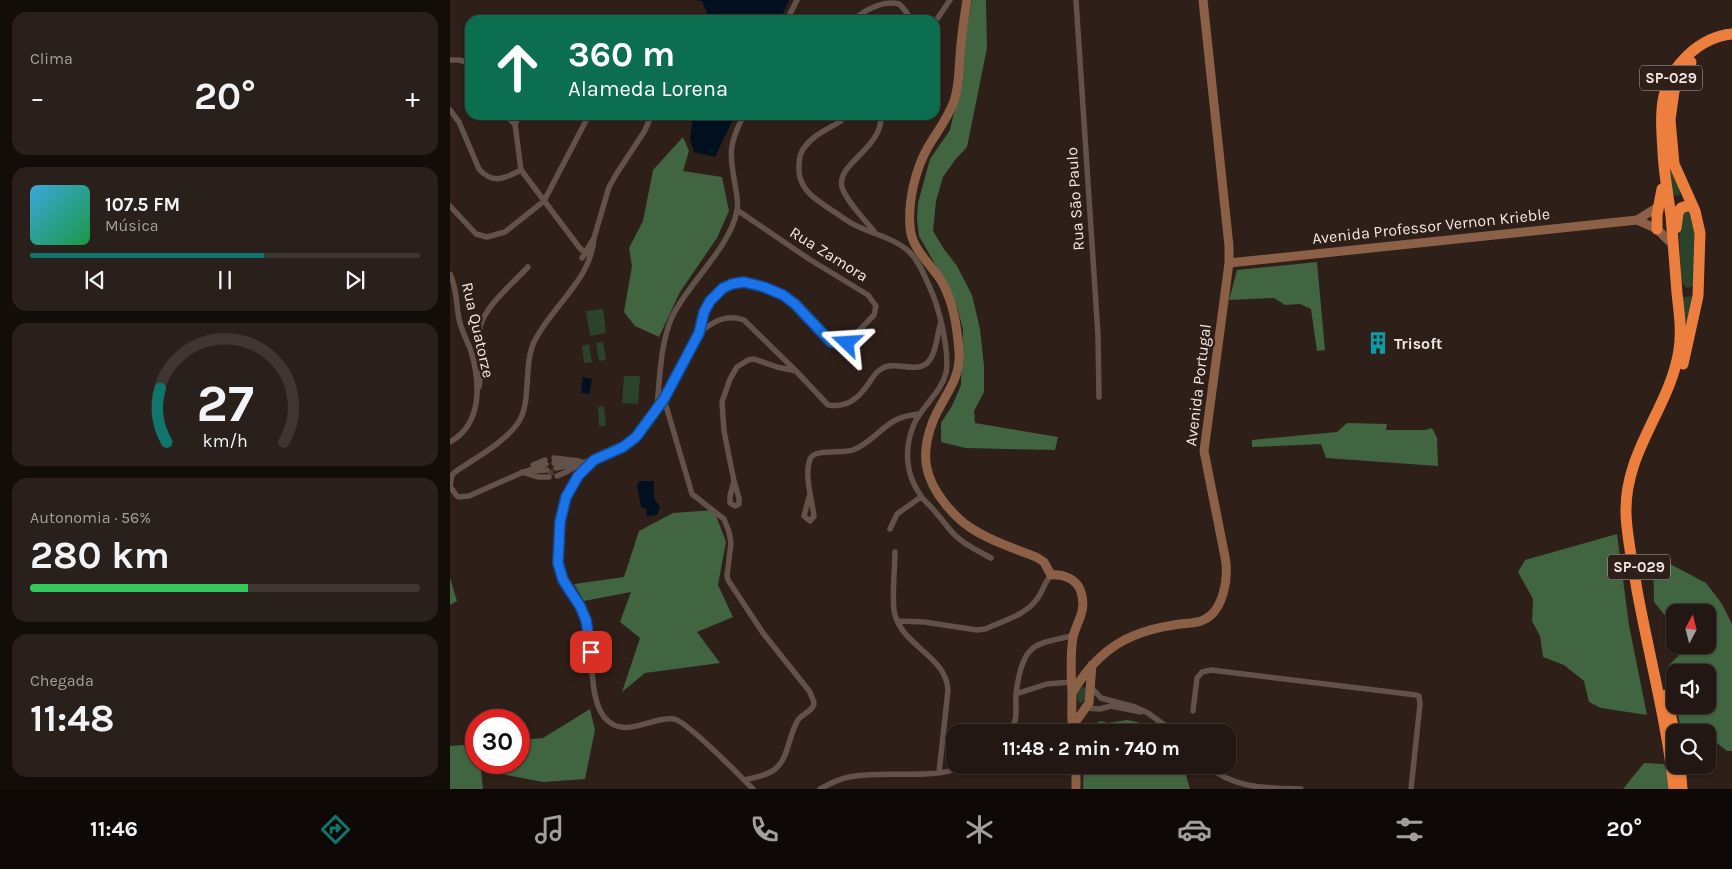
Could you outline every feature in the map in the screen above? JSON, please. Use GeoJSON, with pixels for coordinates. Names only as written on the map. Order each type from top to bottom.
{"type":"FeatureCollection","features":[{"type":"Feature","properties":{"kind":"highway","name":"SP-029"},"geometry":{"type":"LineString","coordinates":[[1674,254],[1663,219],[1662,116],[1664,97],[1668,83],[1687,56],[1700,45],[1732,34]]}},
{"type":"Feature","properties":{"kind":"highway","name":"SP-029"},"geometry":{"type":"LineString","coordinates":[[1668,724],[1632,532],[1631,503],[1639,460],[1680,375],[1696,313],[1700,284],[1700,234],[1693,208],[1680,178],[1672,152],[1670,120],[1674,91],[1683,72],[1696,58],[1709,48],[1732,40]]}},
{"type":"Feature","properties":{"kind":"highway","name":"SP-029"},"geometry":{"type":"LineString","coordinates":[[1664,171],[1663,206],[1674,254],[1681,328],[1676,366],[1669,387],[1633,466],[1626,502],[1628,540],[1657,685],[1667,724]]}},
{"type":"Feature","properties":{"kind":"highway"},"geometry":{"type":"LineString","coordinates":[[1663,206],[1683,200],[1688,202],[1693,208]]}},
{"type":"Feature","properties":{"kind":"highway","name":"SP-029"},"geometry":{"type":"LineString","coordinates":[[1657,229],[1656,224],[1663,206]]}},
{"type":"Feature","properties":{"kind":"highway","name":"SP-029"},"geometry":{"type":"LineString","coordinates":[[1674,254],[1678,214],[1681,208],[1693,208]]}},
{"type":"Feature","properties":{"kind":"highway"},"geometry":{"type":"LineString","coordinates":[[1676,274],[1685,290],[1693,291],[1700,284]]}},
{"type":"Feature","properties":{"kind":"highway","name":"SP-029"},"geometry":{"type":"LineString","coordinates":[[1673,774],[1674,789]]}},
{"type":"Feature","properties":{"kind":"highway"},"geometry":{"type":"LineString","coordinates":[[1681,774],[1682,789]]}},
{"type":"Feature","properties":{"kind":"street"},"geometry":{"type":"LineString","coordinates":[[790,15],[797,0]]}},
{"type":"Feature","properties":{"kind":"street"},"geometry":{"type":"LineString","coordinates":[[859,15],[876,2],[885,0],[899,4],[908,15]]}},
{"type":"Feature","properties":{"kind":"street"},"geometry":{"type":"LineString","coordinates":[[940,15],[950,0]]}},
{"type":"Feature","properties":{"kind":"street"},"geometry":{"type":"LineString","coordinates":[[967,0],[955,100],[946,120],[919,166],[912,192],[909,225],[913,242],[941,281],[950,298],[955,317],[959,352],[958,372],[950,391],[933,420],[925,461],[928,477],[937,494],[956,517],[982,534],[1044,562],[1051,575]]}},
{"type":"Feature","properties":{"kind":"street","name":"Rua São Paulo"},"geometry":{"type":"LineString","coordinates":[[1076,0],[1098,335],[1099,397]]}},
{"type":"Feature","properties":{"kind":"street","name":"Avenida Portugal"},"geometry":{"type":"LineString","coordinates":[[1072,693],[1076,681],[1092,665],[1109,650],[1133,636],[1172,625],[1202,621],[1211,614],[1221,600],[1225,585],[1227,569],[1204,451],[1229,263],[1229,246],[1203,0]]}},
{"type":"Feature","properties":{"kind":"street"},"geometry":{"type":"LineString","coordinates":[[450,60],[465,62]]}},
{"type":"Feature","properties":{"kind":"street"},"geometry":{"type":"LineString","coordinates":[[450,110],[459,122],[479,169],[484,174],[488,177],[501,179],[521,170]]}},
{"type":"Feature","properties":{"kind":"street"},"geometry":{"type":"LineString","coordinates":[[511,120],[515,124]]}},
{"type":"Feature","properties":{"kind":"street"},"geometry":{"type":"LineString","coordinates":[[517,120],[515,124],[521,170],[583,255],[590,258]]}},
{"type":"Feature","properties":{"kind":"street"},"geometry":{"type":"LineString","coordinates":[[450,206],[473,232],[487,237],[505,232],[544,201],[586,120]]}},
{"type":"Feature","properties":{"kind":"street"},"geometry":{"type":"LineString","coordinates":[[522,472],[547,469],[522,472],[470,496],[456,495],[450,486],[452,475],[455,472],[492,446],[518,422],[524,407],[529,360],[533,346],[542,329],[580,279],[590,258],[609,188],[650,120]]}},
{"type":"Feature","properties":{"kind":"street"},"geometry":{"type":"LineString","coordinates":[[657,407],[662,356],[673,316],[730,230],[737,210],[731,150],[735,131],[741,120]]}},
{"type":"Feature","properties":{"kind":"street"},"geometry":{"type":"LineString","coordinates":[[839,120],[811,140],[801,153],[799,164],[800,180],[804,189],[817,201],[858,227],[876,233],[910,252],[932,292],[941,323],[947,360],[946,372],[939,389],[920,414],[910,436],[906,454],[910,474],[921,497],[955,536],[965,544],[991,558]]}},
{"type":"Feature","properties":{"kind":"street"},"geometry":{"type":"LineString","coordinates":[[876,233],[848,198],[843,190],[842,181],[847,168],[871,144],[877,135],[881,120]]}},
{"type":"Feature","properties":{"kind":"street","name":"Avenida Professor Vernon Krieble"},"geometry":{"type":"LineString","coordinates":[[1229,263],[1637,220],[1663,206]]}},
{"type":"Feature","properties":{"kind":"street","name":"Rua Zamora"},"geometry":{"type":"LineString","coordinates":[[594,460],[623,447],[636,437],[664,399],[699,333],[704,312],[716,293],[723,288],[744,282],[764,287],[783,295],[795,304],[834,343],[847,343],[875,312],[875,303],[868,294],[809,259],[737,210]]}},
{"type":"Feature","properties":{"kind":"street"},"geometry":{"type":"LineString","coordinates":[[1637,220],[1657,229],[1669,240]]}},
{"type":"Feature","properties":{"kind":"street"},"geometry":{"type":"LineString","coordinates":[[580,279],[583,255],[594,238]]}},
{"type":"Feature","properties":{"kind":"street"},"geometry":{"type":"LineString","coordinates":[[478,391],[482,366],[480,327],[482,321],[489,308],[528,267]]}},
{"type":"Feature","properties":{"kind":"street","name":"Rua Quatorze"},"geometry":{"type":"LineString","coordinates":[[450,274],[454,285],[459,321],[472,359],[478,391],[470,424],[464,432],[450,442]]}},
{"type":"Feature","properties":{"kind":"street"},"geometry":{"type":"LineString","coordinates":[[699,333],[720,319],[735,317],[744,320],[828,404],[841,406],[847,404],[865,388],[882,368],[888,366],[914,368],[926,363],[933,352],[941,323]]}},
{"type":"Feature","properties":{"kind":"street"},"geometry":{"type":"LineString","coordinates":[[734,481],[722,415],[723,397],[730,379],[737,367],[748,360],[762,361],[777,367],[796,371]]}},
{"type":"Feature","properties":{"kind":"street"},"geometry":{"type":"LineString","coordinates":[[664,399],[692,494],[724,519],[729,532],[731,543],[728,580],[763,633],[810,692],[813,699],[814,704],[812,708],[798,719],[783,759],[774,770],[744,780]]}},
{"type":"Feature","properties":{"kind":"street"},"geometry":{"type":"LineString","coordinates":[[810,497],[810,459],[813,455],[820,452],[841,452],[855,449],[893,421],[905,416],[920,414]]}},
{"type":"Feature","properties":{"kind":"street"},"geometry":{"type":"LineString","coordinates":[[594,460],[578,476],[566,497],[560,522],[557,553],[563,580],[580,606],[586,620],[596,704],[602,716],[610,723],[620,726],[632,728],[667,719],[678,720],[753,789]]}},
{"type":"Feature","properties":{"kind":"street"},"geometry":{"type":"LineString","coordinates":[[584,462],[555,467],[594,460]]}},
{"type":"Feature","properties":{"kind":"street"},"geometry":{"type":"LineString","coordinates":[[890,529],[897,514],[921,497]]}},
{"type":"Feature","properties":{"kind":"street"},"geometry":{"type":"LineString","coordinates":[[895,552],[894,612],[913,642],[940,666],[948,681],[939,774]]}},
{"type":"Feature","properties":{"kind":"street"},"geometry":{"type":"LineString","coordinates":[[898,621],[924,622],[977,630],[985,629],[1028,609],[1036,601],[1045,582],[1051,575],[1059,574],[1066,576],[1077,584],[1081,590],[1081,618],[1074,635],[1071,668],[1076,681]]}},
{"type":"Feature","properties":{"kind":"street"},"geometry":{"type":"LineString","coordinates":[[1014,724],[1017,716],[1016,694],[1026,654],[1043,643],[1074,635]]}},
{"type":"Feature","properties":{"kind":"street"},"geometry":{"type":"LineString","coordinates":[[1077,724],[1089,703],[1092,665]]}},
{"type":"Feature","properties":{"kind":"street"},"geometry":{"type":"LineString","coordinates":[[1193,711],[1198,678],[1202,672],[1211,670],[1419,696],[1420,704],[1411,789]]}},
{"type":"Feature","properties":{"kind":"street"},"geometry":{"type":"LineString","coordinates":[[1016,694],[1047,684],[1076,681],[1091,687],[1101,698],[1135,707],[1148,713],[1163,724]]}},
{"type":"Feature","properties":{"kind":"street"},"geometry":{"type":"LineString","coordinates":[[1072,693],[1077,704],[1086,708],[1100,709],[1111,706],[1148,713]]}},
{"type":"Feature","properties":{"kind":"street"},"geometry":{"type":"LineString","coordinates":[[1072,693],[1073,724]]}},
{"type":"Feature","properties":{"kind":"street"},"geometry":{"type":"LineString","coordinates":[[820,789],[848,777],[924,775],[946,772]]}},
{"type":"Feature","properties":{"kind":"street"},"geometry":{"type":"LineString","coordinates":[[1076,774],[1076,789]]}},
{"type":"Feature","properties":{"kind":"street"},"geometry":{"type":"LineString","coordinates":[[1217,774],[1227,780],[1255,787],[1301,789]]}},
{"type":"Feature","properties":{"kind":"green space"},"geometry":{"type":"Polygon","coordinates":[[[972,0],[986,0],[987,48],[967,147],[943,177],[936,201],[933,231],[957,266],[972,295],[980,329],[984,366],[984,392],[974,411],[975,423],[1058,437],[1055,450],[965,448],[941,442],[941,423],[952,406],[961,385],[963,329],[957,307],[947,285],[919,236],[918,203],[930,159],[950,130],[960,85],[965,37],[972,0]]]}},
{"type":"Feature","properties":{"kind":"green space"},"geometry":{"type":"Polygon","coordinates":[[[683,137],[689,151],[683,171],[722,177],[729,211],[717,238],[680,292],[659,337],[635,326],[624,312],[632,266],[629,248],[643,221],[653,170],[683,137]]]}},
{"type":"Feature","properties":{"kind":"green space"},"geometry":{"type":"Polygon","coordinates":[[[1667,158],[1681,191],[1679,196],[1672,193],[1667,158]]]}},
{"type":"Feature","properties":{"kind":"green space"},"geometry":{"type":"Polygon","coordinates":[[[1685,211],[1692,214],[1697,243],[1694,285],[1688,288],[1684,286],[1681,279],[1679,230],[1685,211]]]}},
{"type":"Feature","properties":{"kind":"green space"},"geometry":{"type":"Polygon","coordinates":[[[1317,262],[1325,350],[1317,351],[1311,309],[1300,304],[1285,305],[1274,298],[1229,300],[1237,270],[1317,262]]]}},
{"type":"Feature","properties":{"kind":"green space"},"geometry":{"type":"Polygon","coordinates":[[[1680,296],[1695,296],[1687,341],[1680,296]]]}},
{"type":"Feature","properties":{"kind":"green space"},"geometry":{"type":"Polygon","coordinates":[[[603,309],[606,333],[590,336],[586,311],[603,309]]]}},
{"type":"Feature","properties":{"kind":"green space"},"geometry":{"type":"Polygon","coordinates":[[[603,342],[606,360],[599,361],[596,343],[603,342]]]}},
{"type":"Feature","properties":{"kind":"green space"},"geometry":{"type":"Polygon","coordinates":[[[589,344],[592,362],[584,363],[582,346],[589,344]]]}},
{"type":"Feature","properties":{"kind":"green space"},"geometry":{"type":"Polygon","coordinates":[[[624,376],[640,376],[638,404],[622,403],[624,376]]]}},
{"type":"Feature","properties":{"kind":"green space"},"geometry":{"type":"Polygon","coordinates":[[[604,406],[606,426],[599,426],[598,407],[604,406]]]}},
{"type":"Feature","properties":{"kind":"green space"},"geometry":{"type":"Polygon","coordinates":[[[1347,423],[1387,424],[1386,430],[1425,430],[1432,428],[1437,438],[1438,466],[1326,458],[1321,444],[1252,447],[1252,440],[1337,432],[1347,423]]]}},
{"type":"Feature","properties":{"kind":"green space"},"geometry":{"type":"Polygon","coordinates":[[[714,510],[726,542],[718,585],[733,617],[697,632],[720,663],[645,673],[622,692],[640,638],[620,622],[631,592],[584,601],[574,584],[624,577],[639,531],[673,513],[714,510]]]}},
{"type":"Feature","properties":{"kind":"green space"},"geometry":{"type":"Polygon","coordinates":[[[1617,534],[1629,625],[1647,715],[1601,708],[1589,702],[1584,681],[1564,665],[1543,657],[1540,636],[1532,621],[1533,599],[1518,572],[1525,560],[1617,534]]]}},
{"type":"Feature","properties":{"kind":"green space"},"geometry":{"type":"Polygon","coordinates":[[[1653,555],[1706,583],[1722,604],[1732,624],[1732,751],[1727,751],[1716,742],[1716,724],[1680,724],[1678,714],[1716,714],[1716,664],[1670,664],[1680,654],[1716,654],[1716,604],[1666,604],[1666,617],[1654,602],[1653,555]]]}},
{"type":"Feature","properties":{"kind":"green space"},"geometry":{"type":"Polygon","coordinates":[[[450,578],[457,601],[450,605],[450,578]]]}},
{"type":"Feature","properties":{"kind":"green space"},"geometry":{"type":"Polygon","coordinates":[[[1081,686],[1087,689],[1086,698],[1081,703],[1078,701],[1077,692],[1081,686]]]}},
{"type":"Feature","properties":{"kind":"green space"},"geometry":{"type":"Polygon","coordinates":[[[590,709],[595,730],[585,779],[543,782],[502,774],[530,774],[530,739],[543,738],[590,709]]]}},
{"type":"Feature","properties":{"kind":"green space"},"geometry":{"type":"Polygon","coordinates":[[[1127,720],[1141,724],[1095,724],[1101,721],[1108,723],[1127,720]]]}},
{"type":"Feature","properties":{"kind":"green space"},"geometry":{"type":"Polygon","coordinates":[[[465,745],[465,774],[481,774],[483,789],[450,789],[450,746],[465,745]]]}},
{"type":"Feature","properties":{"kind":"green space"},"geometry":{"type":"Polygon","coordinates":[[[1644,763],[1664,764],[1666,774],[1668,774],[1672,784],[1672,789],[1623,789],[1644,763]]]}},
{"type":"Feature","properties":{"kind":"green space"},"geometry":{"type":"Polygon","coordinates":[[[1084,774],[1186,774],[1190,789],[1083,789],[1084,774]]]}},
{"type":"Feature","properties":{"kind":"water"},"geometry":{"type":"Polygon","coordinates":[[[695,0],[789,0],[782,15],[708,15],[702,1],[695,0]]]}},
{"type":"Feature","properties":{"kind":"water"},"geometry":{"type":"Polygon","coordinates":[[[692,120],[733,120],[715,157],[694,152],[690,139],[692,120]]]}},
{"type":"Feature","properties":{"kind":"water"},"geometry":{"type":"Polygon","coordinates":[[[583,377],[592,379],[589,394],[581,393],[583,377]]]}},
{"type":"Feature","properties":{"kind":"water"},"geometry":{"type":"Polygon","coordinates":[[[639,481],[654,481],[654,498],[660,507],[657,515],[647,516],[646,509],[641,507],[637,486],[639,481]]]}},
{"type":"Feature","properties":{"kind":"tunnel"},"geometry":{"type":"LineString","coordinates":[[548,473],[556,472]]}},
{"type":"Feature","properties":{"kind":"place","name":"Trisoft"},"geometry":{"type":"Point","coordinates":[1378,343]}},
{"type":"Feature","properties":{"kind":"route"},"geometry":{"type":"LineString","coordinates":[[591,652],[586,620],[580,606],[563,580],[558,563],[560,522],[566,497],[578,476],[594,460],[623,447],[636,437],[664,399],[699,333],[704,312],[716,293],[732,284],[744,282],[774,290],[795,304],[831,342],[847,343]]}}]}
